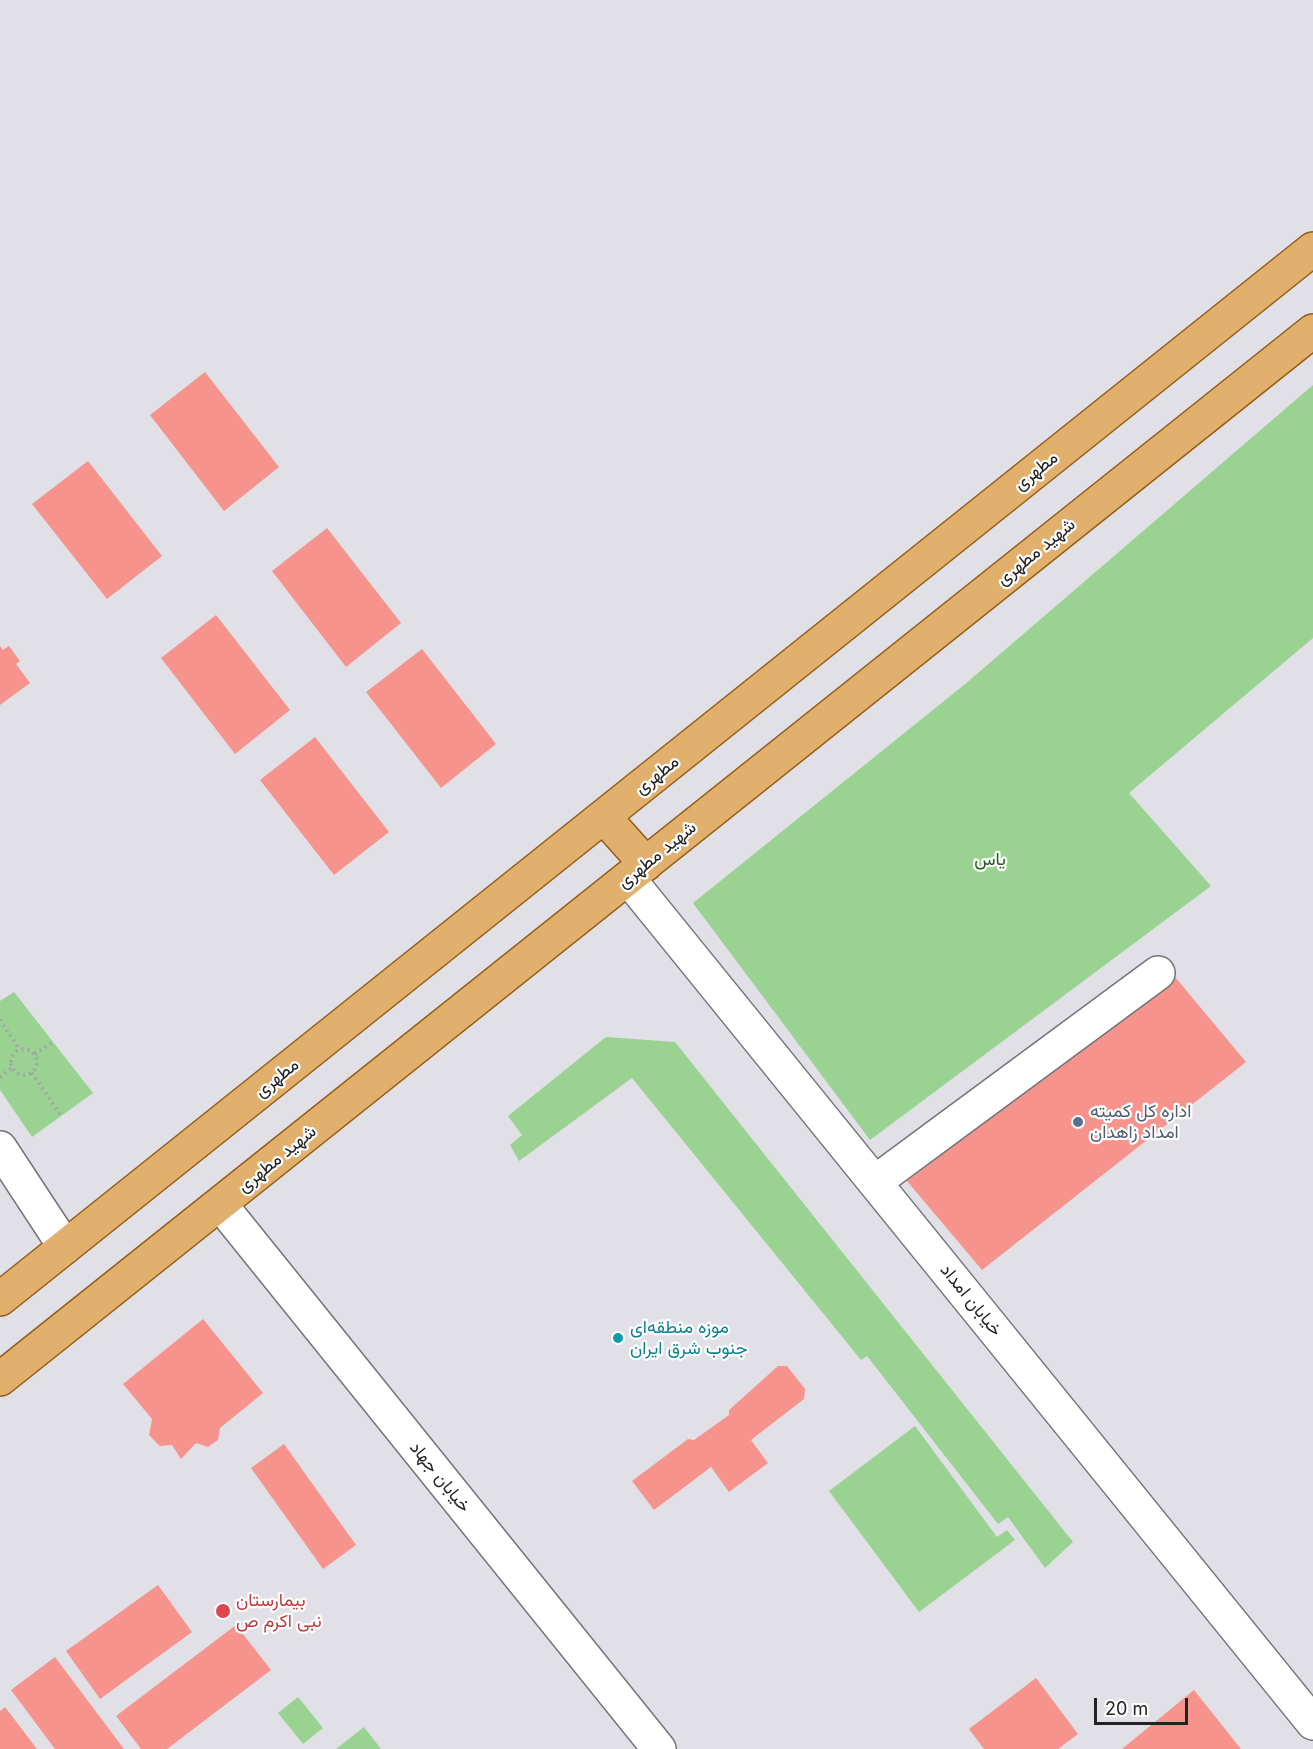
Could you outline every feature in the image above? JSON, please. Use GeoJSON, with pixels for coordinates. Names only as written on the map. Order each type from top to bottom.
{"type":"FeatureCollection","features":[{"type":"Feature","properties":{"kind":"main road","name":"مطهری"},"geometry":{"type":"LineString","coordinates":[[0,1299],[1313,249]]}},
{"type":"Feature","properties":{"kind":"main road","name":"شهید مطهری"},"geometry":{"type":"LineString","coordinates":[[0,1379],[1313,331]]}},
{"type":"Feature","properties":{"kind":"main road"},"geometry":{"type":"LineString","coordinates":[[604,817],[637,871]]}},
{"type":"Feature","properties":{"kind":"street","name":"خیابان امداد"},"geometry":{"type":"LineString","coordinates":[[637,871],[875,1182],[1313,1723]]}},
{"type":"Feature","properties":{"kind":"street"},"geometry":{"type":"LineString","coordinates":[[875,1182],[1158,973]]}},
{"type":"Feature","properties":{"kind":"street"},"geometry":{"type":"LineString","coordinates":[[0,1148],[65,1247]]}},
{"type":"Feature","properties":{"kind":"street","name":"خیابان جهاد"},"geometry":{"type":"LineString","coordinates":[[220,1204],[659,1749]]}},
{"type":"Feature","properties":{"kind":"path"},"geometry":{"type":"LineString","coordinates":[[0,1020],[20,1049]]}},
{"type":"Feature","properties":{"kind":"path"},"geometry":{"type":"LineString","coordinates":[[35,1054],[53,1042]]}},
{"type":"Feature","properties":{"kind":"path"},"geometry":{"type":"LineString","coordinates":[[20,1049],[28,1049],[35,1054],[38,1062],[32,1073],[19,1074],[12,1068],[11,1059],[20,1049]]}},
{"type":"Feature","properties":{"kind":"path"},"geometry":{"type":"LineString","coordinates":[[0,1077],[12,1068]]}},
{"type":"Feature","properties":{"kind":"path"},"geometry":{"type":"LineString","coordinates":[[32,1073],[61,1116]]}},
{"type":"Feature","properties":{"kind":"green space","name":"یاس"},"geometry":{"type":"Polygon","coordinates":[[[1313,385],[1313,638],[1129,793],[1211,886],[870,1140],[693,903],[964,685],[1313,385]]]}},
{"type":"Feature","properties":{"kind":"green space"},"geometry":{"type":"Polygon","coordinates":[[[14,992],[93,1093],[32,1137],[0,1090],[0,1001],[14,992]]]}},
{"type":"Feature","properties":{"kind":"green space"},"geometry":{"type":"Polygon","coordinates":[[[606,1037],[675,1042],[1073,1542],[1045,1568],[1008,1517],[998,1524],[867,1356],[861,1360],[632,1078],[519,1161],[510,1145],[522,1135],[508,1116],[606,1037]]]}},
{"type":"Feature","properties":{"kind":"green space"},"geometry":{"type":"Polygon","coordinates":[[[915,1426],[997,1537],[1007,1530],[1015,1540],[919,1612],[829,1491],[915,1426]]]}},
{"type":"Feature","properties":{"kind":"green space"},"geometry":{"type":"Polygon","coordinates":[[[298,1697],[323,1728],[303,1744],[278,1713],[298,1697]]]}},
{"type":"Feature","properties":{"kind":"green space"},"geometry":{"type":"Polygon","coordinates":[[[364,1727],[381,1749],[336,1749],[364,1727]]]}},
{"type":"Feature","properties":{"kind":"building"},"geometry":{"type":"Polygon","coordinates":[[[205,372],[279,467],[224,511],[150,415],[205,372]]]}},
{"type":"Feature","properties":{"kind":"building"},"geometry":{"type":"Polygon","coordinates":[[[88,461],[162,556],[107,599],[32,504],[88,461]]]}},
{"type":"Feature","properties":{"kind":"building"},"geometry":{"type":"Polygon","coordinates":[[[327,528],[401,623],[346,667],[272,571],[327,528]]]}},
{"type":"Feature","properties":{"kind":"building"},"geometry":{"type":"Polygon","coordinates":[[[216,615],[290,710],[235,754],[161,658],[216,615]]]}},
{"type":"Feature","properties":{"kind":"building"},"geometry":{"type":"Polygon","coordinates":[[[0,646],[3,650],[9,646],[20,661],[16,664],[30,683],[0,705],[0,646]]]}},
{"type":"Feature","properties":{"kind":"building"},"geometry":{"type":"Polygon","coordinates":[[[422,649],[496,744],[441,788],[366,692],[422,649]]]}},
{"type":"Feature","properties":{"kind":"building"},"geometry":{"type":"Polygon","coordinates":[[[315,737],[389,832],[334,875],[260,780],[315,737]]]}},
{"type":"Feature","properties":{"kind":"building","name":"اداره کل کمیته امداد زاهدان"},"geometry":{"type":"Polygon","coordinates":[[[1175,977],[1246,1062],[982,1270],[907,1181],[1175,977]]]}},
{"type":"Feature","properties":{"kind":"building"},"geometry":{"type":"Polygon","coordinates":[[[203,1319],[263,1393],[220,1428],[218,1440],[208,1447],[196,1443],[181,1459],[172,1445],[160,1446],[149,1435],[152,1419],[123,1384],[203,1319]]]}},
{"type":"Feature","properties":{"kind":"building"},"geometry":{"type":"Polygon","coordinates":[[[778,1366],[787,1366],[805,1389],[804,1399],[751,1440],[768,1463],[729,1492],[711,1467],[654,1510],[632,1481],[688,1439],[694,1440],[729,1415],[729,1410],[778,1366]]]}},
{"type":"Feature","properties":{"kind":"building"},"geometry":{"type":"Polygon","coordinates":[[[284,1444],[356,1545],[323,1569],[251,1468],[284,1444]]]}},
{"type":"Feature","properties":{"kind":"building"},"geometry":{"type":"Polygon","coordinates":[[[158,1585],[192,1632],[100,1699],[66,1651],[158,1585]]]}},
{"type":"Feature","properties":{"kind":"building"},"geometry":{"type":"Polygon","coordinates":[[[236,1625],[271,1670],[167,1749],[141,1749],[116,1716],[236,1625]]]}},
{"type":"Feature","properties":{"kind":"building"},"geometry":{"type":"Polygon","coordinates":[[[55,1657],[124,1749],[55,1749],[11,1690],[55,1657]]]}},
{"type":"Feature","properties":{"kind":"building"},"geometry":{"type":"Polygon","coordinates":[[[1036,1678],[1078,1734],[1058,1749],[984,1749],[969,1729],[1036,1678]]]}},
{"type":"Feature","properties":{"kind":"building"},"geometry":{"type":"Polygon","coordinates":[[[1194,1690],[1241,1749],[1122,1749],[1194,1690]]]}},
{"type":"Feature","properties":{"kind":"building"},"geometry":{"type":"Polygon","coordinates":[[[5,1707],[37,1749],[0,1749],[0,1711],[5,1707]]]}},
{"type":"Feature","properties":{"kind":"place","name":"اداره کل کمیته امداد زاهدان"},"geometry":{"type":"Point","coordinates":[1078,1122]}},
{"type":"Feature","properties":{"kind":"place","name":"موزه منطقه‌ای جنوب شرق ایران"},"geometry":{"type":"Point","coordinates":[618,1338]}},
{"type":"Feature","properties":{"kind":"place","name":"بیمارستان نبی اکرم ص"},"geometry":{"type":"Point","coordinates":[223,1611]}}]}
